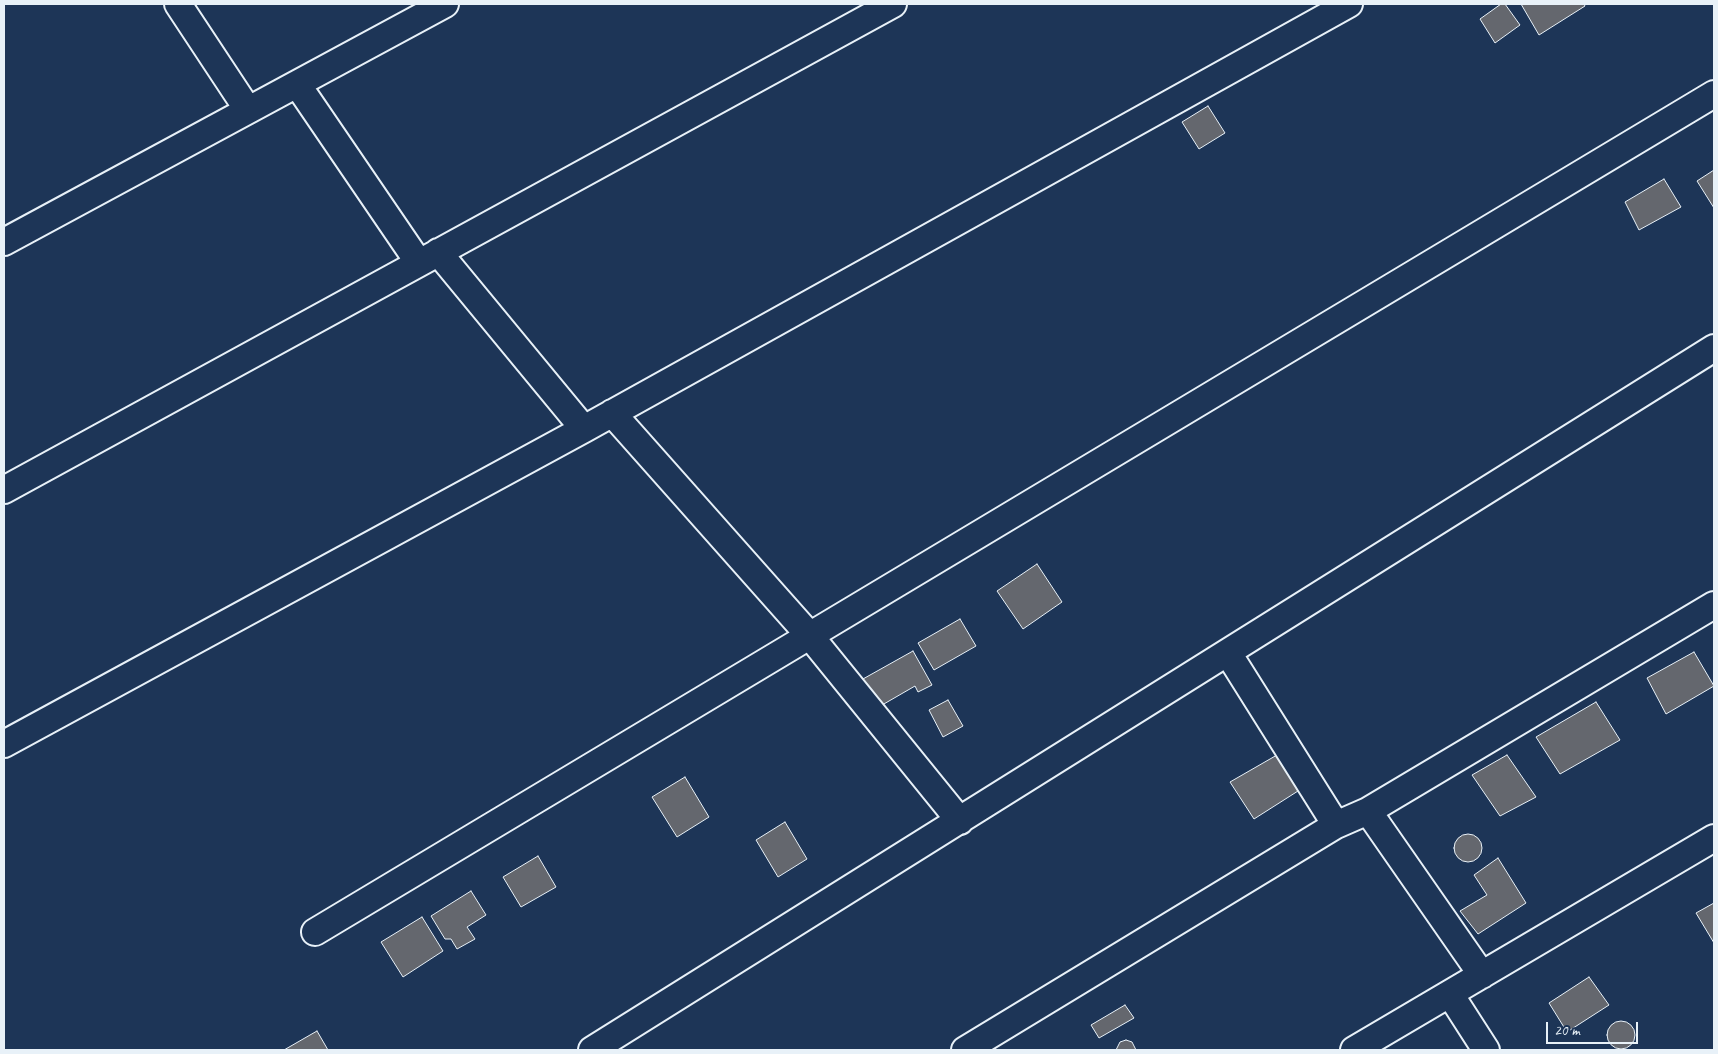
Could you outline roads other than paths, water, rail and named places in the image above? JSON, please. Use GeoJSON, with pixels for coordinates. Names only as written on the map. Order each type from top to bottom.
{"type":"FeatureCollection","features":[{"type":"Feature","properties":{"kind":"street"},"geometry":{"type":"LineString","coordinates":[[178,4],[248,110]]}},
{"type":"Feature","properties":{"kind":"street"},"geometry":{"type":"LineString","coordinates":[[4,242],[445,4]]}},
{"type":"Feature","properties":{"kind":"street"},"geometry":{"type":"LineString","coordinates":[[4,490],[893,4]]}},
{"type":"Feature","properties":{"kind":"street"},"geometry":{"type":"LineString","coordinates":[[4,744],[584,429],[1349,4]]}},
{"type":"Feature","properties":{"kind":"street"},"geometry":{"type":"LineString","coordinates":[[297,84],[429,257],[584,429]]}},
{"type":"Feature","properties":{"kind":"street"},"geometry":{"type":"LineString","coordinates":[[314,932],[1714,94]]}},
{"type":"Feature","properties":{"kind":"street"},"geometry":{"type":"LineString","coordinates":[[592,1050],[1714,348]]}},
{"type":"Feature","properties":{"kind":"street"},"geometry":{"type":"LineString","coordinates":[[612,413],[810,636],[960,821]]}},
{"type":"Feature","properties":{"kind":"street"},"geometry":{"type":"LineString","coordinates":[[965,1050],[1336,825],[1368,811],[1714,605]]}},
{"type":"Feature","properties":{"kind":"street"},"geometry":{"type":"LineString","coordinates":[[1228,652],[1336,825]]}},
{"type":"Feature","properties":{"kind":"street"},"geometry":{"type":"LineString","coordinates":[[1368,811],[1482,975]]}},
{"type":"Feature","properties":{"kind":"street"},"geometry":{"type":"LineString","coordinates":[[1354,1050],[1714,838]]}},
{"type":"Feature","properties":{"kind":"street"},"geometry":{"type":"LineString","coordinates":[[1450,994],[1486,1050]]}}]}
